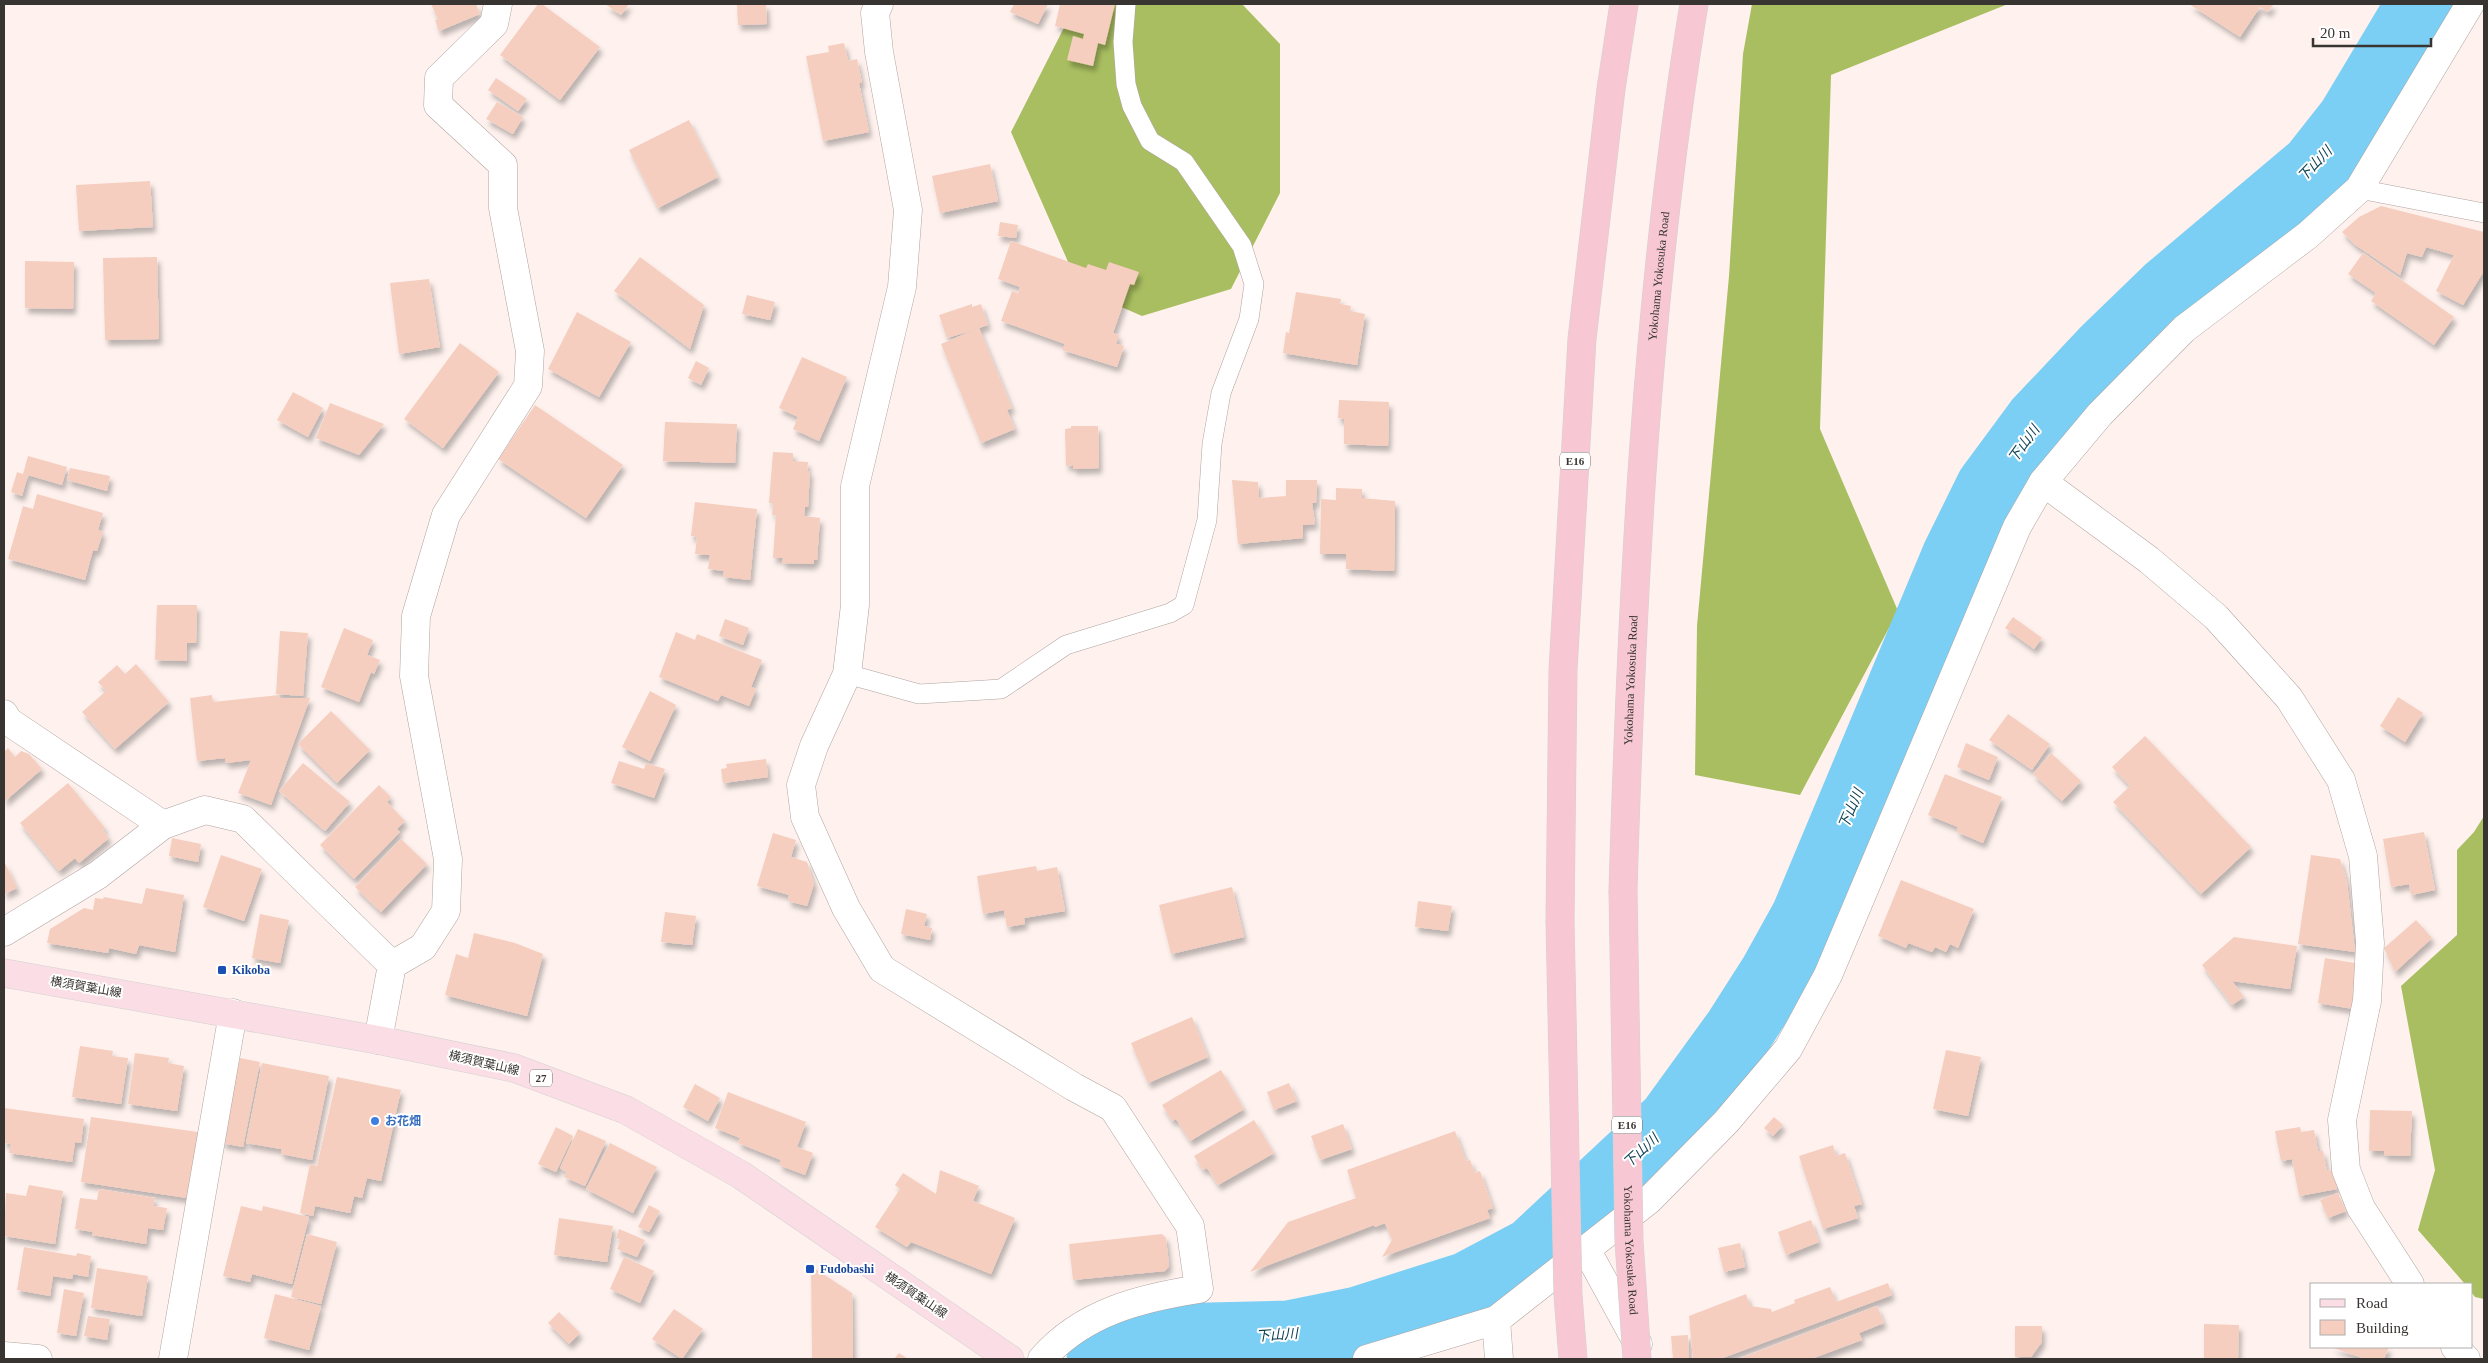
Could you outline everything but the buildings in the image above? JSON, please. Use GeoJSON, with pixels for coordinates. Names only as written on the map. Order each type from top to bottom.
{"type":"FeatureCollection","features":[{"type":"Feature","properties":{"kind":"highway","name":"E16"},"geometry":{"type":"LineString","coordinates":[[1573,1359],[1568,1295],[1560,921],[1563,670],[1582,339],[1611,89],[1624,4]]}},
{"type":"Feature","properties":{"kind":"highway","name":"Yokohama Yokosuka Road"},"geometry":{"type":"LineString","coordinates":[[1638,1359],[1629,1241],[1623,890],[1630,656],[1646,394],[1681,80],[1694,4]]}},
{"type":"Feature","properties":{"kind":"main road","name":"横須賀葉山線"},"geometry":{"type":"LineString","coordinates":[[4,973],[378,1040],[514,1068],[626,1110],[741,1176],[1010,1359]]}},
{"type":"Feature","properties":{"kind":"street"},"geometry":{"type":"LineString","coordinates":[[378,1040],[392,965],[423,947],[446,911],[448,859],[414,676],[416,616],[446,514],[528,386],[530,351],[503,208],[503,165],[438,105],[439,78],[494,24],[498,4]]}},
{"type":"Feature","properties":{"kind":"street"},"geometry":{"type":"LineString","coordinates":[[879,4],[875,13],[879,52],[908,210],[902,287],[855,486],[855,605],[847,674],[814,746],[801,785],[805,817],[846,908],[882,969],[1074,1087],[1113,1108],[1190,1226],[1199,1289],[1148,1297],[1099,1317],[1072,1331],[1042,1359]]}},
{"type":"Feature","properties":{"kind":"street"},"geometry":{"type":"LineString","coordinates":[[1368,1359],[1496,1320],[1649,1200],[1726,1122],[1788,1048],[1828,975],[2017,527],[2043,482],[2100,414],[2184,329],[2308,235],[2359,189],[2470,4]]}},
{"type":"Feature","properties":{"kind":"street"},"geometry":{"type":"LineString","coordinates":[[2043,482],[2149,560],[2216,617],[2289,698],[2341,780],[2363,856],[2370,942],[2367,1001],[2342,1120],[2346,1170],[2361,1208],[2409,1283]]}},
{"type":"Feature","properties":{"kind":"street"},"geometry":{"type":"LineString","coordinates":[[4,714],[8,721],[163,825]]}},
{"type":"Feature","properties":{"kind":"street"},"geometry":{"type":"LineString","coordinates":[[4,932],[98,875],[163,825],[205,810],[243,819],[392,965]]}},
{"type":"Feature","properties":{"kind":"street"},"geometry":{"type":"LineString","coordinates":[[173,1359],[232,1013]]}},
{"type":"Feature","properties":{"kind":"street"},"geometry":{"type":"LineString","coordinates":[[1586,1249],[1646,1359]]}},
{"type":"Feature","properties":{"kind":"street"},"geometry":{"type":"LineString","coordinates":[[1496,1320],[1499,1359]]}},
{"type":"Feature","properties":{"kind":"street"},"geometry":{"type":"LineString","coordinates":[[2456,1348],[2466,1359]]}},
{"type":"Feature","properties":{"kind":"street"},"geometry":{"type":"LineString","coordinates":[[4,1356],[38,1359]]}},
{"type":"Feature","properties":{"kind":"lane"},"geometry":{"type":"LineString","coordinates":[[847,674],[919,694],[1001,689],[1066,645],[1170,613],[1184,605],[1207,520],[1212,444],[1221,393],[1249,320],[1254,284],[1242,246],[1237,238],[1184,162],[1150,141],[1132,106],[1126,84],[1123,42],[1126,4]]}},
{"type":"Feature","properties":{"kind":"lane"},"geometry":{"type":"LineString","coordinates":[[2359,189],[2484,213]]}},
{"type":"Feature","properties":{"kind":"green space"},"geometry":{"type":"Polygon","coordinates":[[[1076,4],[1242,4],[1280,44],[1280,193],[1231,289],[1142,316],[1080,289],[1011,132],[1076,4]]]}},
{"type":"Feature","properties":{"kind":"green space"},"geometry":{"type":"Polygon","coordinates":[[[1752,4],[2008,4],[1831,75],[1820,429],[1898,611],[1800,795],[1695,775],[1697,626],[1729,276],[1743,54],[1752,4]]]}},
{"type":"Feature","properties":{"kind":"green space"},"geometry":{"type":"Polygon","coordinates":[[[2484,816],[2484,1299],[2475,1297],[2473,1294],[2473,1283],[2464,1283],[2418,1230],[2435,1170],[2401,986],[2457,935],[2457,850],[2474,832],[2484,816]]]}},
{"type":"Feature","properties":{"kind":"waterway","name":"下山川"},"geometry":{"type":"LineString","coordinates":[[1102,1359],[1127,1348],[1169,1339],[1289,1336],[1358,1322],[1468,1287],[1534,1252],[1672,1123],[1738,1032],[1775,974],[1806,918],[1957,557],[1991,488],[2039,423],[2108,350],[2169,291],[2315,168],[2352,121],[2422,4]]}},
{"type":"Feature","properties":{"kind":"place","name":"Kikoba"},"geometry":{"type":"Point","coordinates":[222,970]}},
{"type":"Feature","properties":{"kind":"place","name":"お花畑"},"geometry":{"type":"Point","coordinates":[375,1121]}},
{"type":"Feature","properties":{"kind":"place","name":"Fudobashi"},"geometry":{"type":"Point","coordinates":[810,1269]}}]}
